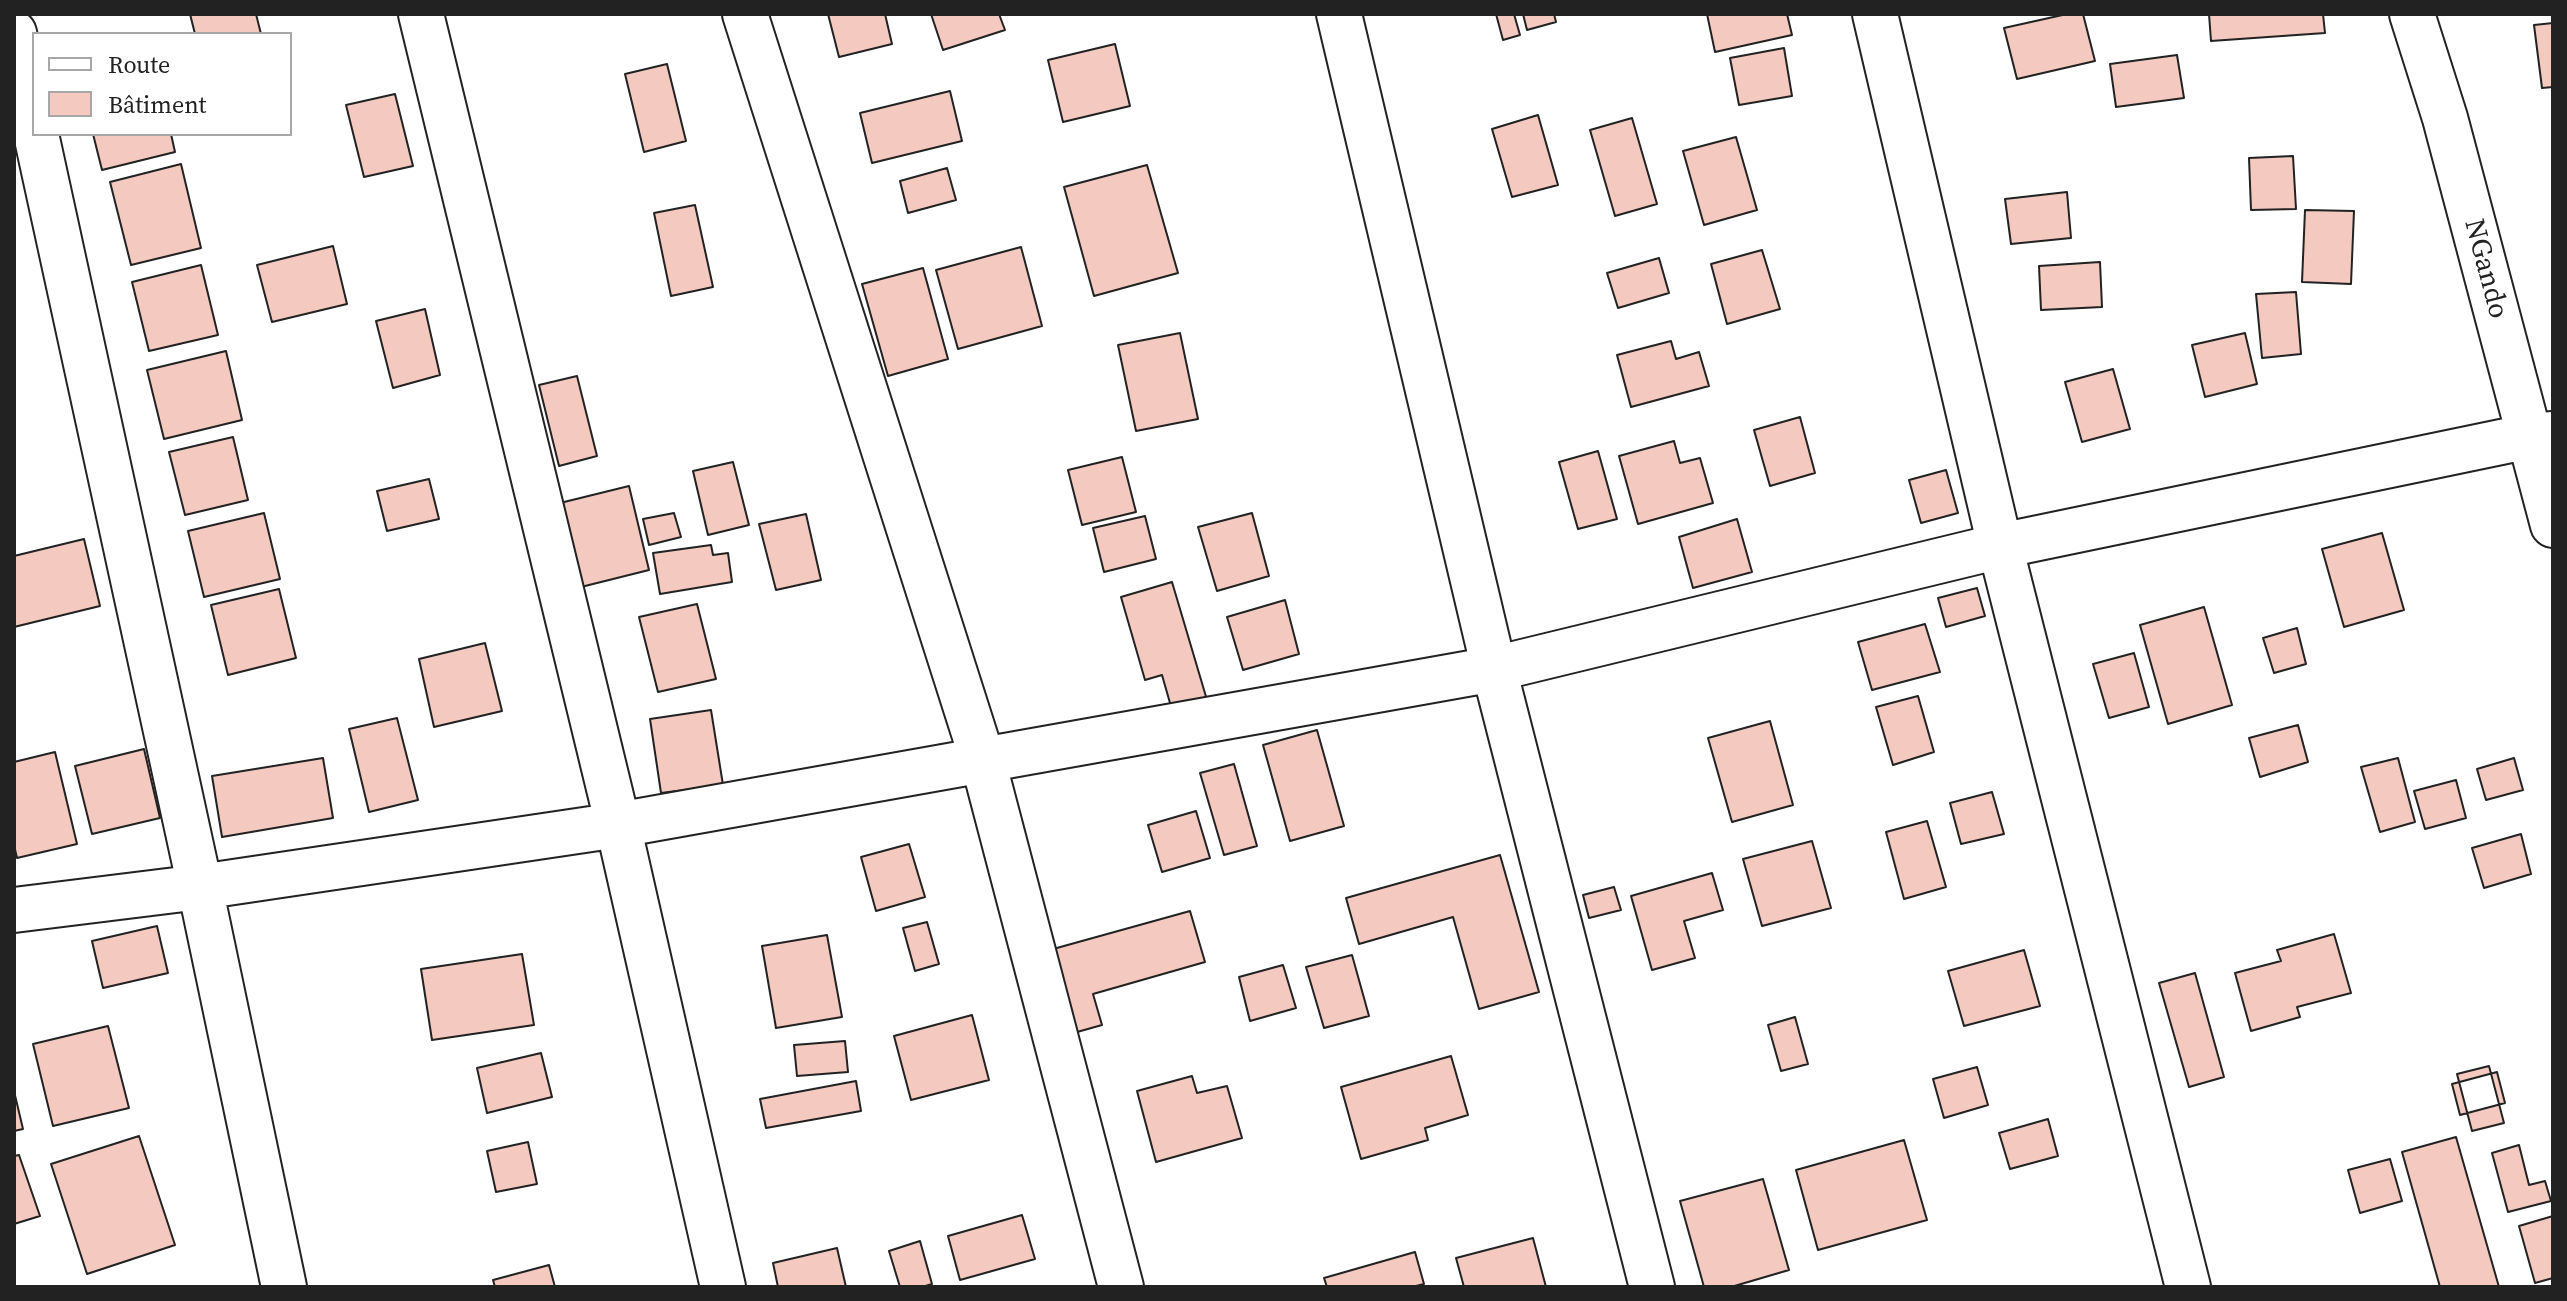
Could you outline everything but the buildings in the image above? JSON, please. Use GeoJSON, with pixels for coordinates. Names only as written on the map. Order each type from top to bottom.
{"type":"FeatureCollection","features":[{"type":"Feature","properties":{"kind":"street"},"geometry":{"type":"LineString","coordinates":[[421,14],[618,825],[723,1287]]}},
{"type":"Feature","properties":{"kind":"street"},"geometry":{"type":"LineString","coordinates":[[745,14],[983,761],[1121,1287]]}},
{"type":"Feature","properties":{"kind":"street"},"geometry":{"type":"LineString","coordinates":[[1339,14],[1494,669],[1652,1287]]}},
{"type":"Feature","properties":{"kind":"street"},"geometry":{"type":"LineString","coordinates":[[1875,14],[2000,546],[2188,1287]]}},
{"type":"Feature","properties":{"kind":"street","name":"NGando"},"geometry":{"type":"LineString","coordinates":[[2412,14],[2542,435],[2553,525]]}},
{"type":"Feature","properties":{"kind":"street"},"geometry":{"type":"LineString","coordinates":[[14,33],[32,116]]}},
{"type":"Feature","properties":{"kind":"street"},"geometry":{"type":"LineString","coordinates":[[36,136],[284,1287]]}},
{"type":"Feature","properties":{"kind":"street"},"geometry":{"type":"LineString","coordinates":[[14,910],[200,887],[618,825],[1494,669],[2000,546],[2542,435]]}}]}
